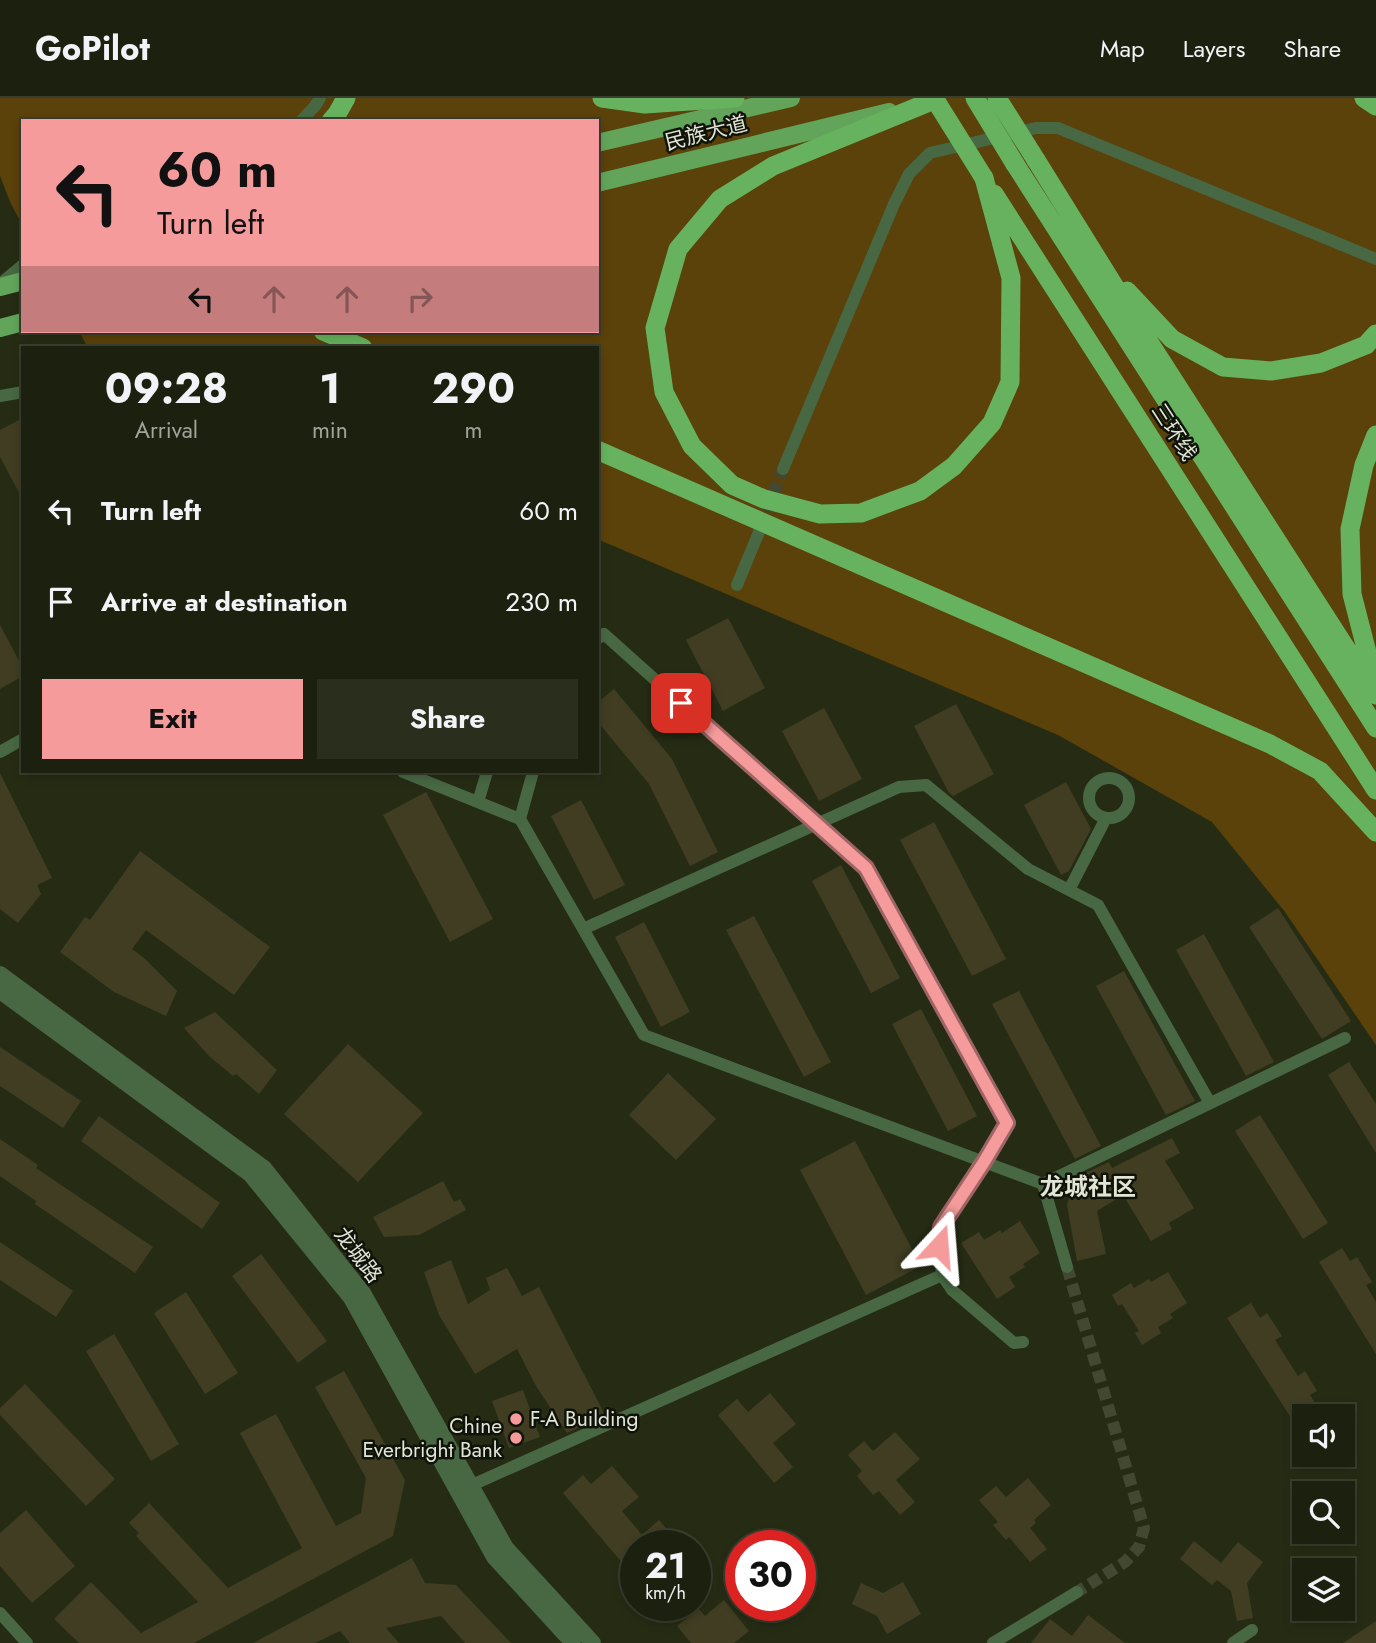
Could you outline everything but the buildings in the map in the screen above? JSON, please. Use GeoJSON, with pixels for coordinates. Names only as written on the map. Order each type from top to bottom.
{"type":"FeatureCollection","features":[{"type":"Feature","properties":{"kind":"highway"},"geometry":{"type":"LineString","coordinates":[[333,119],[345,98]]}},
{"type":"Feature","properties":{"kind":"highway"},"geometry":{"type":"LineString","coordinates":[[602,98],[645,104],[735,98]]}},
{"type":"Feature","properties":{"kind":"highway","name":"三环线"},"geometry":{"type":"LineString","coordinates":[[975,98],[1376,728]]}},
{"type":"Feature","properties":{"kind":"highway"},"geometry":{"type":"LineString","coordinates":[[997,98],[1149,342],[1376,695]]}},
{"type":"Feature","properties":{"kind":"highway"},"geometry":{"type":"LineString","coordinates":[[1364,98],[1376,106]]}},
{"type":"Feature","properties":{"kind":"highway"},"geometry":{"type":"LineString","coordinates":[[931,100],[773,166],[720,200],[678,249],[655,328],[664,392],[692,446],[732,485],[764,499],[820,514],[861,513],[920,491],[954,466],[992,423],[1010,382],[1011,278],[984,178]]}},
{"type":"Feature","properties":{"kind":"highway","name":"三环线"},"geometry":{"type":"LineString","coordinates":[[931,100],[984,178],[1376,790]]}},
{"type":"Feature","properties":{"kind":"highway"},"geometry":{"type":"LineString","coordinates":[[1073,220],[1124,288],[1172,339],[1223,367],[1271,371],[1321,363],[1366,345],[1376,334]]}},
{"type":"Feature","properties":{"kind":"highway"},"geometry":{"type":"LineString","coordinates":[[328,333],[358,346]]}},
{"type":"Feature","properties":{"kind":"highway"},"geometry":{"type":"LineString","coordinates":[[1376,435],[1364,465],[1350,529],[1352,594],[1370,664],[1376,676]]}},
{"type":"Feature","properties":{"kind":"highway"},"geometry":{"type":"LineString","coordinates":[[599,451],[1270,744],[1320,771],[1376,832]]}},
{"type":"Feature","properties":{"kind":"main road","name":"民族大道"},"geometry":{"type":"LineString","coordinates":[[599,143],[791,98]]}},
{"type":"Feature","properties":{"kind":"main road","name":"民族大道"},"geometry":{"type":"LineString","coordinates":[[599,183],[948,98]]}},
{"type":"Feature","properties":{"kind":"main road"},"geometry":{"type":"LineString","coordinates":[[0,285],[21,281]]}},
{"type":"Feature","properties":{"kind":"main road"},"geometry":{"type":"LineString","coordinates":[[0,328],[21,323]]}},
{"type":"Feature","properties":{"kind":"street"},"geometry":{"type":"LineString","coordinates":[[303,119],[320,98]]}},
{"type":"Feature","properties":{"kind":"street"},"geometry":{"type":"LineString","coordinates":[[783,469],[894,204],[909,174],[930,153],[1036,128],[1058,128],[1376,259]]}},
{"type":"Feature","properties":{"kind":"street"},"geometry":{"type":"LineString","coordinates":[[0,285],[21,267]]}},
{"type":"Feature","properties":{"kind":"street"},"geometry":{"type":"LineString","coordinates":[[0,396],[21,392]]}},
{"type":"Feature","properties":{"kind":"street"},"geometry":{"type":"LineString","coordinates":[[737,586],[759,532]]}},
{"type":"Feature","properties":{"kind":"street"},"geometry":{"type":"LineString","coordinates":[[599,638],[604,634],[866,868],[1007,1123],[941,1227],[939,1246],[942,1275],[952,1290],[1014,1343],[1023,1342]]}},
{"type":"Feature","properties":{"kind":"street"},"geometry":{"type":"LineString","coordinates":[[0,752],[21,740]]}},
{"type":"Feature","properties":{"kind":"street"},"geometry":{"type":"LineString","coordinates":[[406,773],[520,819],[644,1035],[1043,1184],[1345,1038]]}},
{"type":"Feature","properties":{"kind":"street"},"geometry":{"type":"LineString","coordinates":[[478,802],[487,773]]}},
{"type":"Feature","properties":{"kind":"street"},"geometry":{"type":"LineString","coordinates":[[520,819],[533,773]]}},
{"type":"Feature","properties":{"kind":"street"},"geometry":{"type":"LineString","coordinates":[[583,929],[899,787],[926,785],[1028,870],[1098,905],[1210,1103]]}},
{"type":"Feature","properties":{"kind":"street"},"geometry":{"type":"LineString","coordinates":[[1069,890],[1106,818]]}},
{"type":"Feature","properties":{"kind":"street","name":"龙城路"},"geometry":{"type":"LineString","coordinates":[[0,974],[264,1168],[363,1293],[506,1548],[593,1643]]}},
{"type":"Feature","properties":{"kind":"street","name":"龙城路"},"geometry":{"type":"LineString","coordinates":[[0,991],[250,1174],[351,1298],[495,1557],[573,1643]]}},
{"type":"Feature","properties":{"kind":"street"},"geometry":{"type":"LineString","coordinates":[[1043,1184],[1067,1267]]}},
{"type":"Feature","properties":{"kind":"street"},"geometry":{"type":"LineString","coordinates":[[472,1485],[942,1275]]}},
{"type":"Feature","properties":{"kind":"street"},"geometry":{"type":"LineString","coordinates":[[993,1643],[1077,1592]]}},
{"type":"Feature","properties":{"kind":"street"},"geometry":{"type":"LineString","coordinates":[[0,1614],[27,1643]]}},
{"type":"Feature","properties":{"kind":"street"},"geometry":{"type":"LineString","coordinates":[[1233,1643],[1252,1630]]}},
{"type":"Feature","properties":{"kind":"shaded area"},"geometry":{"type":"Polygon","coordinates":[[[0,98],[1376,98],[1376,1045],[1285,912],[1212,822],[1058,735],[599,540],[599,346],[87,346],[80,333],[599,333],[599,119],[21,119],[21,222],[0,176],[0,98]]]}},
{"type":"Feature","properties":{"kind":"tunnel"},"geometry":{"type":"LineString","coordinates":[[760,528],[783,469]]}},
{"type":"Feature","properties":{"kind":"tunnel"},"geometry":{"type":"LineString","coordinates":[[1067,1267],[1144,1528],[1139,1547],[1125,1562],[1077,1592]]}},
{"type":"Feature","properties":{"kind":"place","name":"F-A Building"},"geometry":{"type":"Point","coordinates":[516,1419]}},
{"type":"Feature","properties":{"kind":"place","name":"Chine Everbright Bank"},"geometry":{"type":"Point","coordinates":[516,1438]}},
{"type":"Feature","properties":{"kind":"district","name":"龙城社区"},"geometry":{"type":"Point","coordinates":[1088,1187]}},
{"type":"Feature","properties":{"kind":"route"},"geometry":{"type":"LineString","coordinates":[[681,703],[866,868],[1007,1123],[941,1227],[939,1246]]}}]}
